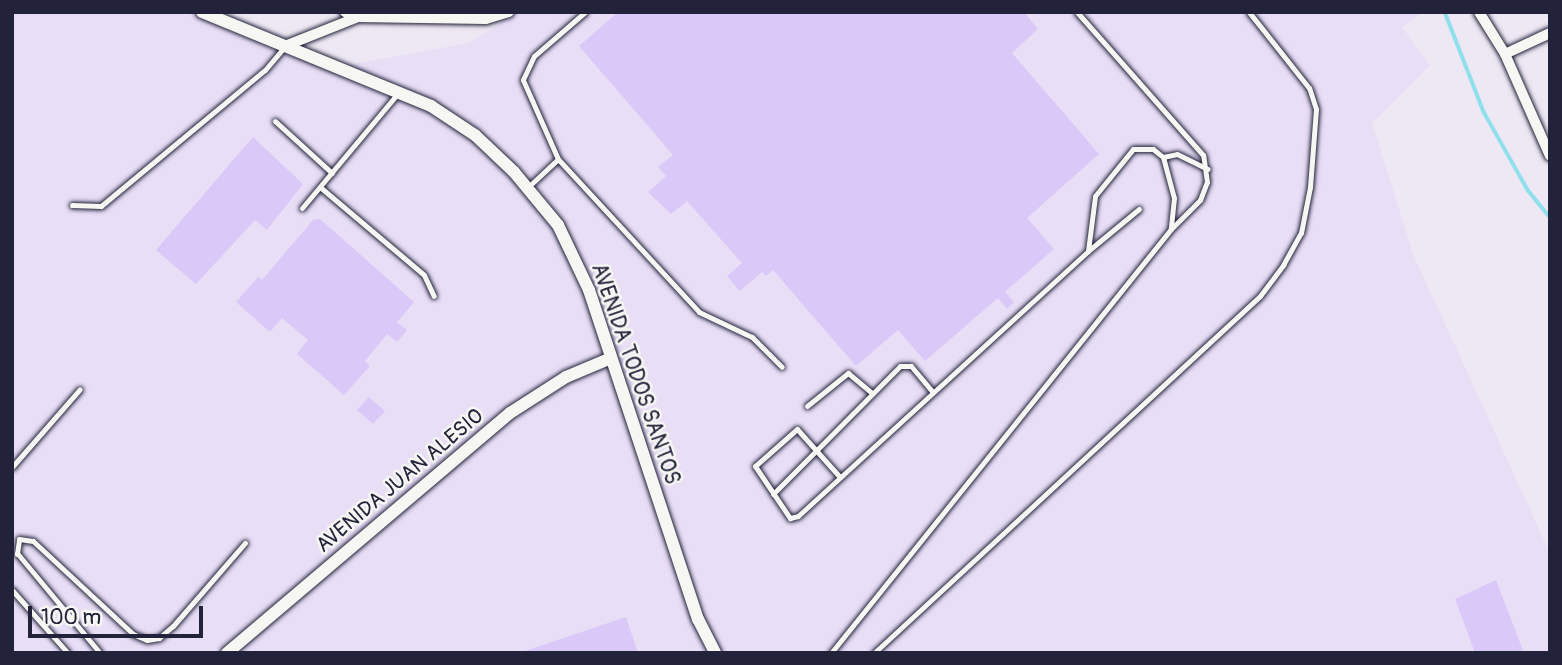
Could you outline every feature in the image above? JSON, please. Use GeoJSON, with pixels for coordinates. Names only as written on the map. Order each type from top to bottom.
{"type":"FeatureCollection","features":[{"type":"Feature","properties":{"kind":"street","name":"AVENIDA TODOS SANTOS"},"geometry":{"type":"LineString","coordinates":[[202,12],[400,92],[475,135],[527,188],[558,225],[589,290],[698,619],[715,653]]}},
{"type":"Feature","properties":{"kind":"street"},"geometry":{"type":"LineString","coordinates":[[345,12],[358,17]]}},
{"type":"Feature","properties":{"kind":"street"},"geometry":{"type":"LineString","coordinates":[[285,46],[358,17],[434,14],[486,19],[509,12]]}},
{"type":"Feature","properties":{"kind":"street"},"geometry":{"type":"LineString","coordinates":[[1479,12],[1505,54],[1549,153]]}},
{"type":"Feature","properties":{"kind":"street"},"geometry":{"type":"LineString","coordinates":[[1505,54],[1550,33]]}},
{"type":"Feature","properties":{"kind":"street","name":"AVENIDA JUAN ALESIO"},"geometry":{"type":"LineString","coordinates":[[227,653],[510,413],[566,377],[611,358]]}},
{"type":"Feature","properties":{"kind":"lane"},"geometry":{"type":"LineString","coordinates":[[584,12],[534,56],[523,80],[558,159],[699,312],[752,337],[782,367]]}},
{"type":"Feature","properties":{"kind":"lane"},"geometry":{"type":"LineString","coordinates":[[831,653],[1171,229],[1200,200],[1208,169],[1203,156],[1077,12]]}},
{"type":"Feature","properties":{"kind":"lane"},"geometry":{"type":"LineString","coordinates":[[874,653],[1260,296],[1283,265],[1301,233],[1310,187],[1316,109],[1309,88],[1249,12]]}},
{"type":"Feature","properties":{"kind":"lane"},"geometry":{"type":"LineString","coordinates":[[72,205],[101,206],[265,70],[285,46]]}},
{"type":"Feature","properties":{"kind":"lane"},"geometry":{"type":"LineString","coordinates":[[302,208],[400,92]]}},
{"type":"Feature","properties":{"kind":"lane"},"geometry":{"type":"LineString","coordinates":[[275,121],[332,173]]}},
{"type":"Feature","properties":{"kind":"lane"},"geometry":{"type":"LineString","coordinates":[[1088,251],[1095,196],[1133,149],[1143,148],[1163,157],[1177,154],[1208,169]]}},
{"type":"Feature","properties":{"kind":"lane"},"geometry":{"type":"LineString","coordinates":[[1163,157],[1174,198],[1171,229]]}},
{"type":"Feature","properties":{"kind":"lane"},"geometry":{"type":"LineString","coordinates":[[527,188],[558,159]]}},
{"type":"Feature","properties":{"kind":"lane"},"geometry":{"type":"LineString","coordinates":[[320,187],[424,275],[434,296]]}},
{"type":"Feature","properties":{"kind":"lane"},"geometry":{"type":"LineString","coordinates":[[839,476],[797,429],[757,463],[773,494],[793,519],[1088,251],[1139,209]]}},
{"type":"Feature","properties":{"kind":"lane"},"geometry":{"type":"LineString","coordinates":[[773,494],[815,449],[905,363],[932,391]]}},
{"type":"Feature","properties":{"kind":"lane"},"geometry":{"type":"LineString","coordinates":[[807,406],[848,373],[872,393]]}},
{"type":"Feature","properties":{"kind":"lane"},"geometry":{"type":"LineString","coordinates":[[12,467],[80,389]]}},
{"type":"Feature","properties":{"kind":"lane"},"geometry":{"type":"LineString","coordinates":[[17,554],[19,539],[33,541],[133,634],[147,640],[159,638],[173,626],[245,543]]}},
{"type":"Feature","properties":{"kind":"lane"},"geometry":{"type":"LineString","coordinates":[[12,545],[100,653]]}},
{"type":"Feature","properties":{"kind":"lane"},"geometry":{"type":"LineString","coordinates":[[12,590],[68,653]]}},
{"type":"Feature","properties":{"kind":"shaded area"},"geometry":{"type":"Polygon","coordinates":[[[12,12],[197,12],[331,68],[469,43],[518,12],[1423,12],[1402,27],[1430,65],[1372,123],[1413,254],[1550,553],[1550,653],[12,653],[12,12]]]}},
{"type":"Feature","properties":{"kind":"building"},"geometry":{"type":"Polygon","coordinates":[[[618,12],[1024,12],[1038,29],[1012,53],[1099,154],[1027,218],[1054,249],[1005,292],[1014,302],[1007,309],[998,298],[925,361],[898,330],[856,366],[773,270],[766,276],[762,272],[740,291],[727,276],[742,263],[687,201],[671,214],[648,192],[666,176],[658,167],[673,155],[579,46],[618,12]]]}},
{"type":"Feature","properties":{"kind":"building"},"geometry":{"type":"Polygon","coordinates":[[[253,137],[303,184],[267,230],[255,220],[196,284],[156,250],[253,137]]]}},
{"type":"Feature","properties":{"kind":"building"},"geometry":{"type":"Polygon","coordinates":[[[320,219],[414,302],[397,322],[407,330],[397,342],[387,334],[365,361],[370,366],[344,395],[297,354],[308,340],[282,318],[270,332],[236,302],[258,277],[262,280],[313,220],[320,219]]]}},
{"type":"Feature","properties":{"kind":"building"},"geometry":{"type":"Polygon","coordinates":[[[369,397],[385,411],[373,424],[357,410],[369,397]]]}},
{"type":"Feature","properties":{"kind":"building"},"geometry":{"type":"Polygon","coordinates":[[[1496,580],[1524,653],[1475,653],[1455,599],[1496,580]]]}},
{"type":"Feature","properties":{"kind":"building"},"geometry":{"type":"Polygon","coordinates":[[[626,617],[638,653],[525,653],[525,651],[626,617]]]}},
{"type":"Feature","properties":{"kind":"waterway"},"geometry":{"type":"LineString","coordinates":[[1445,12],[1484,112],[1528,190],[1550,217]]}}]}
